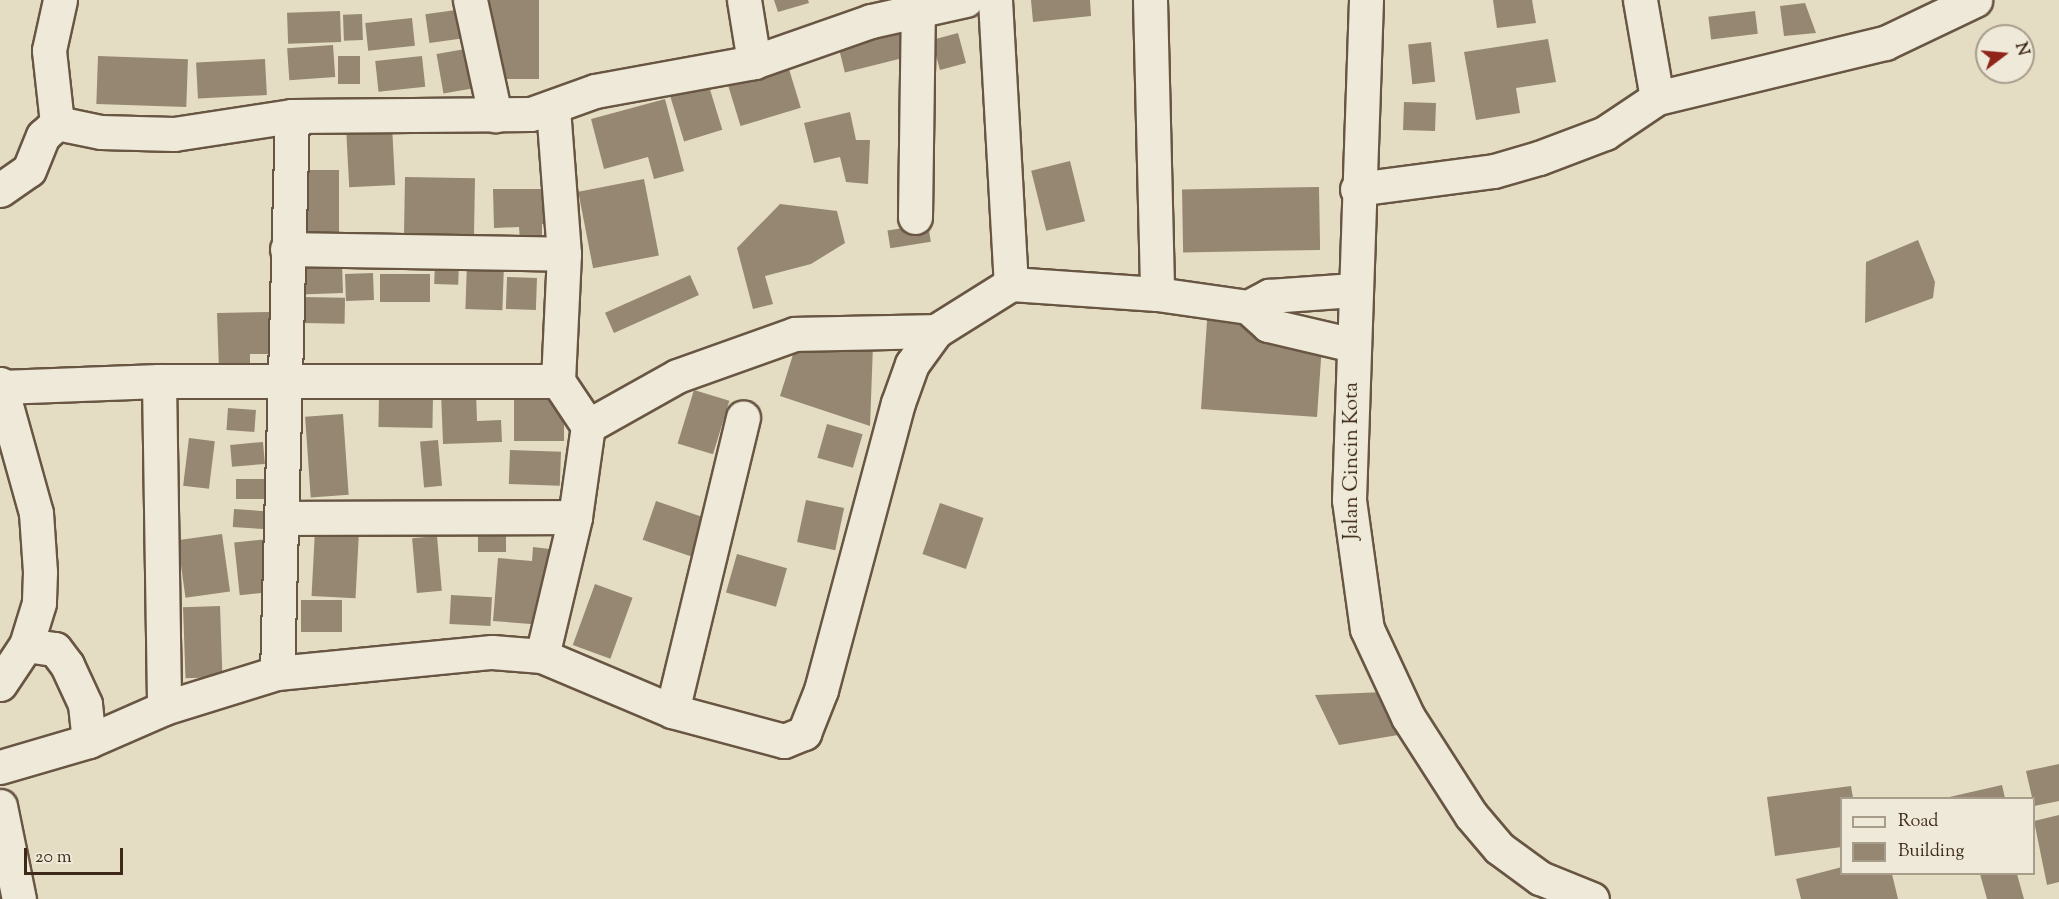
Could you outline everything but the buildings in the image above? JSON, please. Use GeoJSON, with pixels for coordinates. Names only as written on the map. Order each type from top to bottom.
{"type":"FeatureCollection","features":[{"type":"Feature","properties":{"kind":"street"},"geometry":{"type":"LineString","coordinates":[[57,123],[49,50],[60,0]]}},
{"type":"Feature","properties":{"kind":"street"},"geometry":{"type":"LineString","coordinates":[[470,0],[495,115]]}},
{"type":"Feature","properties":{"kind":"street"},"geometry":{"type":"LineString","coordinates":[[744,0],[754,62]]}},
{"type":"Feature","properties":{"kind":"street"},"geometry":{"type":"LineString","coordinates":[[57,123],[101,132],[174,134],[292,116],[495,115],[553,107],[595,91],[754,62],[871,21],[966,0]]}},
{"type":"Feature","properties":{"kind":"street"},"geometry":{"type":"LineString","coordinates":[[994,0],[1011,284]]}},
{"type":"Feature","properties":{"kind":"street"},"geometry":{"type":"LineString","coordinates":[[1150,0],[1157,294]]}},
{"type":"Feature","properties":{"kind":"street","name":"Jalan Cincin Kota"},"geometry":{"type":"LineString","coordinates":[[1366,0],[1357,189],[1349,500],[1354,559],[1367,629],[1387,678],[1436,763],[1499,848],[1540,878],[1592,899]]}},
{"type":"Feature","properties":{"kind":"street"},"geometry":{"type":"LineString","coordinates":[[1640,0],[1657,98]]}},
{"type":"Feature","properties":{"kind":"street"},"geometry":{"type":"LineString","coordinates":[[1357,189],[1494,171],[1539,158],[1605,133],[1657,98],[1885,43],[1976,0]]}},
{"type":"Feature","properties":{"kind":"street"},"geometry":{"type":"LineString","coordinates":[[915,217],[918,12]]}},
{"type":"Feature","properties":{"kind":"street"},"geometry":{"type":"LineString","coordinates":[[542,656],[575,517],[588,426],[558,381],[564,254],[553,107]]}},
{"type":"Feature","properties":{"kind":"street"},"geometry":{"type":"LineString","coordinates":[[277,673],[283,518],[282,381],[292,116]]}},
{"type":"Feature","properties":{"kind":"street"},"geometry":{"type":"LineString","coordinates":[[0,190],[28,170],[43,136],[57,123]]}},
{"type":"Feature","properties":{"kind":"street"},"geometry":{"type":"LineString","coordinates":[[287,249],[564,254]]}},
{"type":"Feature","properties":{"kind":"street"},"geometry":{"type":"LineString","coordinates":[[0,766],[89,741],[164,708],[277,673],[492,652],[542,656],[672,711],[760,739],[784,741],[804,733],[898,403],[912,364],[936,331],[1011,284],[1157,294],[1248,307],[1268,325],[1353,345]]}},
{"type":"Feature","properties":{"kind":"street"},"geometry":{"type":"LineString","coordinates":[[1248,307],[1269,296],[1354,290]]}},
{"type":"Feature","properties":{"kind":"street"},"geometry":{"type":"LineString","coordinates":[[588,426],[677,376],[795,334],[936,331]]}},
{"type":"Feature","properties":{"kind":"street"},"geometry":{"type":"LineString","coordinates":[[0,684],[26,645],[39,603],[40,543],[0,386],[159,381],[558,381]]}},
{"type":"Feature","properties":{"kind":"street"},"geometry":{"type":"LineString","coordinates":[[159,381],[164,708]]}},
{"type":"Feature","properties":{"kind":"street"},"geometry":{"type":"LineString","coordinates":[[672,711],[743,417]]}},
{"type":"Feature","properties":{"kind":"street"},"geometry":{"type":"LineString","coordinates":[[283,518],[575,517]]}},
{"type":"Feature","properties":{"kind":"street"},"geometry":{"type":"LineString","coordinates":[[26,645],[55,649],[67,665],[85,704],[89,741]]}},
{"type":"Feature","properties":{"kind":"street"},"geometry":{"type":"LineString","coordinates":[[0,806],[19,899]]}}]}
